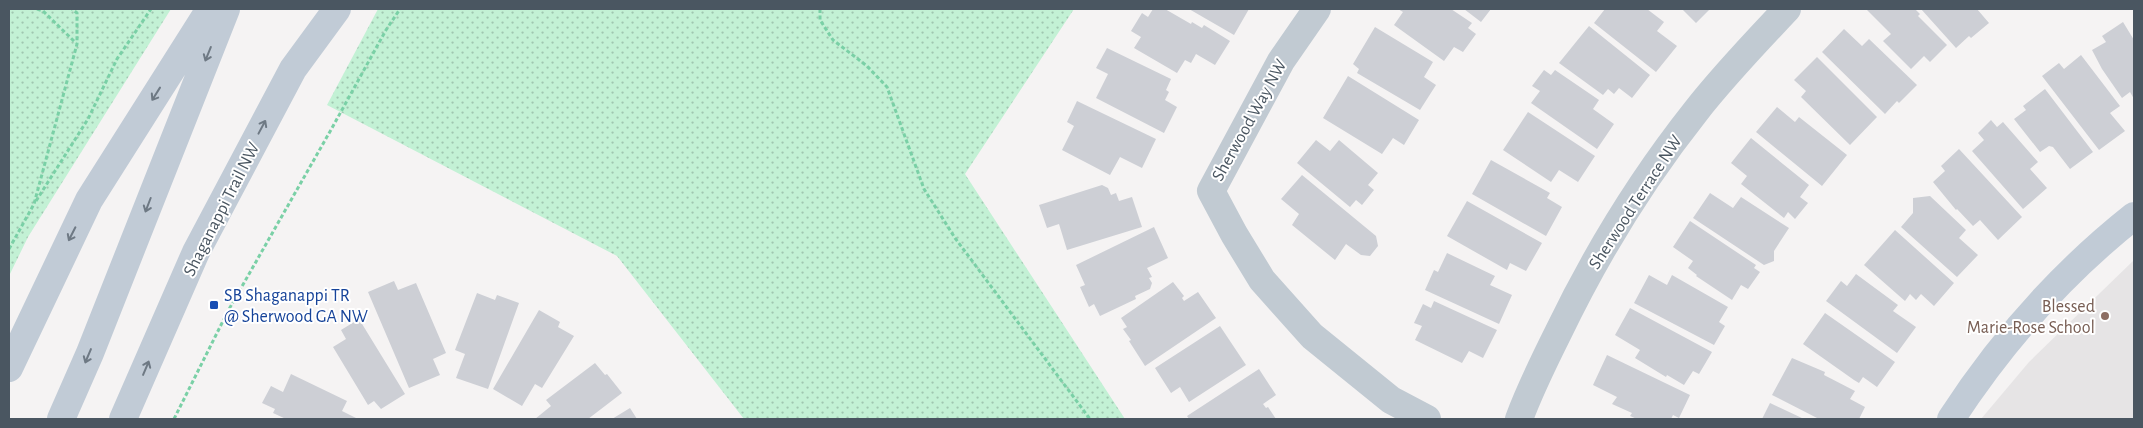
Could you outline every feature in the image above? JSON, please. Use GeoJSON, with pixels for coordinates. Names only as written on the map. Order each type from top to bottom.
{"type":"FeatureCollection","features":[{"type":"Feature","properties":{"kind":"main road"},"geometry":{"type":"LineString","coordinates":[[9,368],[89,200],[210,9]]}},
{"type":"Feature","properties":{"kind":"main road"},"geometry":{"type":"LineString","coordinates":[[62,419],[226,9]]}},
{"type":"Feature","properties":{"kind":"main road","name":"Shaganappi Trail NW"},"geometry":{"type":"LineString","coordinates":[[125,417],[196,252],[293,69],[337,9]]}},
{"type":"Feature","properties":{"kind":"main road"},"geometry":{"type":"LineString","coordinates":[[1951,419],[1998,352],[2033,312],[2073,269],[2134,216]]}},
{"type":"Feature","properties":{"kind":"street","name":"Sherwood Way NW"},"geometry":{"type":"LineString","coordinates":[[1317,9],[1281,61],[1211,191],[1262,280],[1312,336],[1391,400],[1427,419]]}},
{"type":"Feature","properties":{"kind":"street","name":"Sherwood Terrace NW"},"geometry":{"type":"LineString","coordinates":[[1519,419],[1527,396],[1577,294],[1613,230],[1696,110],[1744,54],[1787,9]]}},
{"type":"Feature","properties":{"kind":"path"},"geometry":{"type":"LineString","coordinates":[[37,9],[43,12],[77,44]]}},
{"type":"Feature","properties":{"kind":"path"},"geometry":{"type":"LineString","coordinates":[[72,9],[77,13]]}},
{"type":"Feature","properties":{"kind":"path"},"geometry":{"type":"LineString","coordinates":[[34,204],[77,44],[77,13],[80,9]]}},
{"type":"Feature","properties":{"kind":"path"},"geometry":{"type":"LineString","coordinates":[[9,249],[34,204],[88,118],[117,59],[151,9]]}},
{"type":"Feature","properties":{"kind":"path"},"geometry":{"type":"LineString","coordinates":[[174,419],[228,311],[386,30],[400,9]]}},
{"type":"Feature","properties":{"kind":"path"},"geometry":{"type":"LineString","coordinates":[[820,9],[820,20],[832,40],[867,66],[888,87],[924,189],[956,238],[1090,419]]}},
{"type":"Feature","properties":{"kind":"shaded area","name":"Blessed Marie-Rose School"},"geometry":{"type":"Polygon","coordinates":[[[2134,260],[2134,419],[1981,419],[2029,362],[2134,260]]]}},
{"type":"Feature","properties":{"kind":"green space"},"geometry":{"type":"Polygon","coordinates":[[[9,9],[171,9],[28,237],[9,276],[9,9]]]}},
{"type":"Feature","properties":{"kind":"green space"},"geometry":{"type":"Polygon","coordinates":[[[378,9],[1074,9],[965,174],[1125,419],[744,419],[617,256],[327,105],[378,9]]]}},
{"type":"Feature","properties":{"kind":"building"},"geometry":{"type":"Polygon","coordinates":[[[1153,9],[1165,9],[1191,24],[1192,22],[1202,28],[1204,25],[1230,41],[1215,65],[1196,54],[1191,63],[1185,60],[1177,73],[1134,48],[1141,37],[1131,31],[1142,13],[1148,17],[1153,9]]]}},
{"type":"Feature","properties":{"kind":"building"},"geometry":{"type":"Polygon","coordinates":[[[1189,9],[1249,9],[1234,35],[1189,9]]]}},
{"type":"Feature","properties":{"kind":"building"},"geometry":{"type":"Polygon","coordinates":[[[1398,9],[1451,9],[1472,23],[1468,28],[1476,34],[1463,52],[1454,47],[1444,61],[1394,25],[1403,12],[1398,9]]]}},
{"type":"Feature","properties":{"kind":"building"},"geometry":{"type":"Polygon","coordinates":[[[1464,9],[1491,9],[1481,22],[1464,9]]]}},
{"type":"Feature","properties":{"kind":"building"},"geometry":{"type":"Polygon","coordinates":[[[1605,9],[1647,9],[1664,22],[1657,31],[1677,46],[1656,72],[1594,23],[1605,9]]]}},
{"type":"Feature","properties":{"kind":"building"},"geometry":{"type":"Polygon","coordinates":[[[1682,9],[1710,9],[1696,23],[1682,9]]]}},
{"type":"Feature","properties":{"kind":"building"},"geometry":{"type":"Polygon","coordinates":[[[1866,9],[1915,9],[1920,14],[1918,16],[1947,45],[1930,62],[1924,56],[1911,69],[1883,41],[1891,34],[1866,9]]]}},
{"type":"Feature","properties":{"kind":"building"},"geometry":{"type":"Polygon","coordinates":[[[1921,9],[1977,9],[1989,23],[1971,38],[1969,36],[1956,48],[1921,9]]]}},
{"type":"Feature","properties":{"kind":"building"},"geometry":{"type":"Polygon","coordinates":[[[2123,22],[2134,40],[2134,99],[2130,92],[2122,98],[2102,69],[2092,50],[2106,42],[2102,36],[2123,22]]]}},
{"type":"Feature","properties":{"kind":"building"},"geometry":{"type":"Polygon","coordinates":[[[1589,26],[1650,75],[1632,98],[1619,88],[1614,94],[1608,89],[1603,95],[1559,63],[1589,26]]]}},
{"type":"Feature","properties":{"kind":"building"},"geometry":{"type":"Polygon","coordinates":[[[1375,27],[1433,62],[1424,77],[1436,85],[1420,110],[1357,73],[1359,69],[1353,64],[1375,27]]]}},
{"type":"Feature","properties":{"kind":"building"},"geometry":{"type":"Polygon","coordinates":[[[1844,29],[1862,46],[1869,39],[1917,85],[1899,103],[1897,101],[1885,114],[1822,52],[1844,29]]]}},
{"type":"Feature","properties":{"kind":"building"},"geometry":{"type":"Polygon","coordinates":[[[1107,48],[1171,79],[1166,90],[1169,92],[1165,100],[1177,107],[1164,133],[1096,98],[1108,74],[1096,68],[1107,48]]]}},
{"type":"Feature","properties":{"kind":"building"},"geometry":{"type":"Polygon","coordinates":[[[2081,55],[2120,106],[2110,113],[2125,131],[2099,150],[2042,76],[2059,63],[2064,69],[2081,55]]]}},
{"type":"Feature","properties":{"kind":"building"},"geometry":{"type":"Polygon","coordinates":[[[1817,57],[1877,117],[1850,145],[1801,97],[1806,91],[1794,80],[1817,57]]]}},
{"type":"Feature","properties":{"kind":"building"},"geometry":{"type":"Polygon","coordinates":[[[1544,70],[1551,75],[1555,70],[1599,100],[1593,109],[1614,124],[1597,149],[1531,103],[1540,91],[1532,86],[1544,70]]]}},
{"type":"Feature","properties":{"kind":"building"},"geometry":{"type":"Polygon","coordinates":[[[1348,76],[1419,120],[1404,145],[1393,138],[1382,154],[1323,118],[1348,76]]]}},
{"type":"Feature","properties":{"kind":"building"},"geometry":{"type":"Polygon","coordinates":[[[2045,89],[2093,152],[2070,169],[2053,147],[2049,146],[2040,152],[2014,119],[2026,110],[2023,106],[2045,89]]]}},
{"type":"Feature","properties":{"kind":"building"},"geometry":{"type":"Polygon","coordinates":[[[1077,101],[1156,139],[1142,168],[1120,157],[1110,175],[1062,150],[1074,126],[1067,122],[1077,101]]]}},
{"type":"Feature","properties":{"kind":"building"},"geometry":{"type":"Polygon","coordinates":[[[1777,107],[1795,122],[1799,117],[1847,155],[1822,186],[1756,132],[1777,107]]]}},
{"type":"Feature","properties":{"kind":"building"},"geometry":{"type":"Polygon","coordinates":[[[1528,112],[1595,156],[1578,182],[1559,170],[1551,182],[1503,150],[1528,112]]]}},
{"type":"Feature","properties":{"kind":"building"},"geometry":{"type":"Polygon","coordinates":[[[1991,120],[1997,127],[2003,122],[2038,162],[2030,169],[2047,188],[2023,209],[1972,151],[1984,140],[1978,133],[1991,120]]]}},
{"type":"Feature","properties":{"kind":"building"},"geometry":{"type":"Polygon","coordinates":[[[1751,138],[1809,185],[1800,197],[1808,203],[1795,219],[1788,212],[1784,218],[1741,184],[1747,176],[1731,163],[1751,138]]]}},
{"type":"Feature","properties":{"kind":"building"},"geometry":{"type":"Polygon","coordinates":[[[1316,140],[1330,151],[1339,140],[1378,173],[1368,185],[1374,190],[1362,205],[1356,200],[1350,207],[1297,163],[1316,140]]]}},
{"type":"Feature","properties":{"kind":"building"},"geometry":{"type":"Polygon","coordinates":[[[1959,149],[2022,217],[1998,240],[1980,220],[1973,226],[1956,210],[1933,182],[1945,171],[1941,166],[1959,149]]]}},
{"type":"Feature","properties":{"kind":"building"},"geometry":{"type":"Polygon","coordinates":[[[1491,160],[1550,193],[1547,198],[1562,207],[1546,236],[1472,194],[1491,160]]]}},
{"type":"Feature","properties":{"kind":"building"},"geometry":{"type":"Polygon","coordinates":[[[1302,175],[1376,236],[1378,246],[1370,256],[1361,255],[1346,244],[1335,260],[1292,225],[1299,214],[1281,199],[1302,175]]]}},
{"type":"Feature","properties":{"kind":"building"},"geometry":{"type":"Polygon","coordinates":[[[1102,185],[1108,188],[1111,195],[1116,193],[1119,201],[1132,197],[1142,227],[1067,250],[1059,224],[1047,228],[1039,205],[1102,185]]]}},
{"type":"Feature","properties":{"kind":"building"},"geometry":{"type":"Polygon","coordinates":[[[1710,193],[1733,208],[1741,197],[1789,228],[1774,251],[1774,261],[1764,265],[1693,218],[1710,193]]]}},
{"type":"Feature","properties":{"kind":"building"},"geometry":{"type":"Polygon","coordinates":[[[1930,196],[1966,230],[1959,238],[1978,255],[1957,277],[1901,227],[1913,213],[1913,198],[1930,196]]]}},
{"type":"Feature","properties":{"kind":"building"},"geometry":{"type":"Polygon","coordinates":[[[1467,201],[1542,243],[1526,271],[1510,263],[1507,270],[1447,236],[1467,201]]]}},
{"type":"Feature","properties":{"kind":"building"},"geometry":{"type":"Polygon","coordinates":[[[1690,221],[1756,265],[1754,268],[1760,272],[1748,289],[1741,285],[1732,300],[1696,276],[1688,268],[1693,261],[1673,247],[1690,221]]]}},
{"type":"Feature","properties":{"kind":"building"},"geometry":{"type":"Polygon","coordinates":[[[1154,227],[1168,258],[1147,268],[1152,277],[1149,278],[1152,283],[1150,289],[1135,296],[1136,299],[1100,316],[1094,304],[1089,307],[1080,287],[1085,285],[1076,265],[1154,227]]]}},
{"type":"Feature","properties":{"kind":"building"},"geometry":{"type":"Polygon","coordinates":[[[1895,230],[1954,283],[1934,306],[1921,294],[1916,300],[1910,294],[1905,301],[1864,265],[1895,230]]]}},
{"type":"Feature","properties":{"kind":"building"},"geometry":{"type":"Polygon","coordinates":[[[1447,253],[1495,276],[1490,285],[1512,295],[1499,324],[1425,290],[1434,270],[1438,272],[1447,253]]]}},
{"type":"Feature","properties":{"kind":"building"},"geometry":{"type":"Polygon","coordinates":[[[1856,274],[1898,305],[1893,311],[1916,327],[1897,353],[1826,301],[1841,281],[1847,286],[1856,274]]]}},
{"type":"Feature","properties":{"kind":"building"},"geometry":{"type":"Polygon","coordinates":[[[1649,275],[1667,285],[1672,275],[1728,307],[1719,322],[1725,326],[1714,345],[1634,303],[1649,275]]]}},
{"type":"Feature","properties":{"kind":"building"},"geometry":{"type":"Polygon","coordinates":[[[394,281],[398,290],[416,283],[446,353],[433,359],[440,375],[409,388],[368,292],[394,281]]]}},
{"type":"Feature","properties":{"kind":"building"},"geometry":{"type":"Polygon","coordinates":[[[1173,282],[1184,296],[1182,298],[1184,301],[1198,292],[1216,318],[1145,366],[1123,329],[1127,327],[1121,318],[1173,282]]]}},
{"type":"Feature","properties":{"kind":"building"},"geometry":{"type":"Polygon","coordinates":[[[477,293],[495,300],[497,295],[519,303],[488,389],[456,378],[465,354],[455,350],[477,293]]]}},
{"type":"Feature","properties":{"kind":"building"},"geometry":{"type":"Polygon","coordinates":[[[1434,301],[1497,330],[1483,358],[1469,351],[1462,363],[1415,340],[1422,326],[1414,323],[1423,304],[1431,308],[1434,301]]]}},
{"type":"Feature","properties":{"kind":"building"},"geometry":{"type":"Polygon","coordinates":[[[1630,308],[1712,352],[1699,374],[1693,371],[1684,385],[1667,375],[1666,377],[1635,358],[1640,350],[1615,335],[1630,308]]]}},
{"type":"Feature","properties":{"kind":"building"},"geometry":{"type":"Polygon","coordinates":[[[539,310],[560,322],[558,327],[574,336],[542,388],[535,384],[522,406],[493,389],[539,310]]]}},
{"type":"Feature","properties":{"kind":"building"},"geometry":{"type":"Polygon","coordinates":[[[1825,313],[1895,362],[1877,387],[1863,377],[1859,383],[1803,344],[1825,313]]]}},
{"type":"Feature","properties":{"kind":"building"},"geometry":{"type":"Polygon","coordinates":[[[359,319],[405,394],[381,409],[374,401],[368,405],[333,347],[346,339],[341,330],[359,319]]]}},
{"type":"Feature","properties":{"kind":"building"},"geometry":{"type":"Polygon","coordinates":[[[1220,326],[1246,365],[1189,402],[1180,387],[1171,393],[1155,368],[1220,326]]]}},
{"type":"Feature","properties":{"kind":"building"},"geometry":{"type":"Polygon","coordinates":[[[1607,355],[1690,395],[1679,418],[1673,415],[1671,419],[1637,419],[1630,416],[1632,413],[1612,404],[1617,397],[1593,385],[1607,355]]]}},
{"type":"Feature","properties":{"kind":"building"},"geometry":{"type":"Polygon","coordinates":[[[1792,358],[1825,372],[1824,375],[1855,391],[1850,399],[1865,407],[1859,419],[1819,419],[1772,395],[1792,358]]]}},
{"type":"Feature","properties":{"kind":"building"},"geometry":{"type":"Polygon","coordinates":[[[595,363],[605,375],[607,374],[622,393],[588,419],[535,419],[551,406],[546,400],[595,363]]]}},
{"type":"Feature","properties":{"kind":"building"},"geometry":{"type":"Polygon","coordinates":[[[1259,369],[1276,395],[1263,404],[1266,408],[1268,407],[1276,419],[1189,419],[1187,416],[1259,369]]]}},
{"type":"Feature","properties":{"kind":"building"},"geometry":{"type":"Polygon","coordinates":[[[291,374],[347,401],[342,411],[358,419],[286,419],[273,413],[275,409],[262,403],[271,386],[283,392],[291,374]]]}},
{"type":"Feature","properties":{"kind":"building"},"geometry":{"type":"Polygon","coordinates":[[[1770,403],[1804,419],[1762,419],[1770,403]]]}},
{"type":"Feature","properties":{"kind":"building"},"geometry":{"type":"Polygon","coordinates":[[[630,408],[637,419],[612,419],[630,408]]]}},
{"type":"Feature","properties":{"kind":"place","name":"SB Shaganappi TR @ Sherwood GA NW"},"geometry":{"type":"Point","coordinates":[214,305]}},
{"type":"Feature","properties":{"kind":"place","name":"Blessed Marie-Rose School"},"geometry":{"type":"Point","coordinates":[2105,316]}}]}
